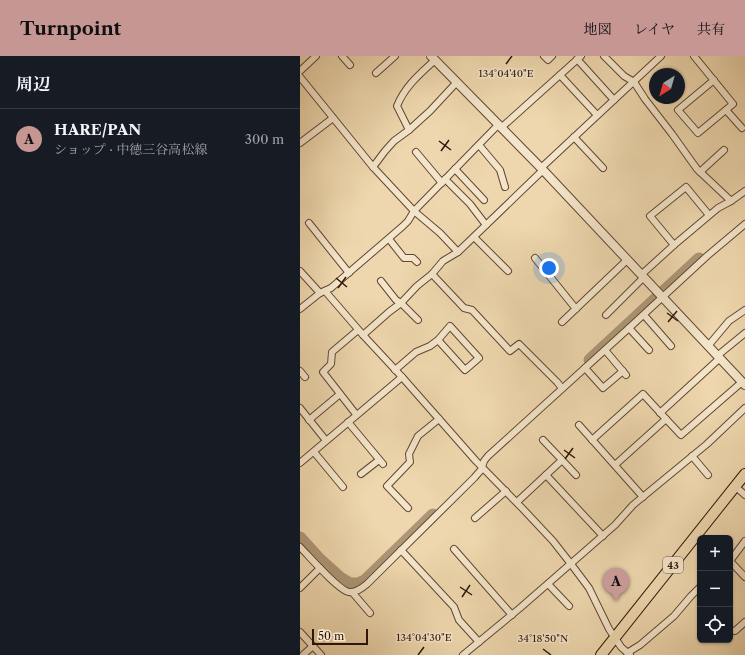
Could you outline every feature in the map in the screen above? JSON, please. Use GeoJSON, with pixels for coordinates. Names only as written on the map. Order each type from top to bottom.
{"type":"FeatureCollection","features":[{"type":"Feature","properties":{"kind":"main road","name":"43"},"geometry":{"type":"LineString","coordinates":[[602,655],[745,474]]}},
{"type":"Feature","properties":{"kind":"street"},"geometry":{"type":"LineString","coordinates":[[300,71],[316,56]]}},
{"type":"Feature","properties":{"kind":"street"},"geometry":{"type":"LineString","coordinates":[[342,56],[350,65]]}},
{"type":"Feature","properties":{"kind":"street"},"geometry":{"type":"LineString","coordinates":[[376,72],[395,56]]}},
{"type":"Feature","properties":{"kind":"street"},"geometry":{"type":"LineString","coordinates":[[544,56],[548,60],[552,56]]}},
{"type":"Feature","properties":{"kind":"street"},"geometry":{"type":"LineString","coordinates":[[604,56],[624,76],[634,82],[697,169],[731,201]]}},
{"type":"Feature","properties":{"kind":"street"},"geometry":{"type":"LineString","coordinates":[[355,413],[323,372],[331,364],[332,352],[389,312],[432,274],[443,261],[458,252],[574,137],[661,56]]}},
{"type":"Feature","properties":{"kind":"street"},"geometry":{"type":"LineString","coordinates":[[694,56],[714,80],[733,104],[698,133],[678,110],[714,80]]}},
{"type":"Feature","properties":{"kind":"street"},"geometry":{"type":"LineString","coordinates":[[409,130],[397,106],[401,96],[433,57],[542,169],[743,384],[681,435],[643,394],[592,440]]}},
{"type":"Feature","properties":{"kind":"street"},"geometry":{"type":"LineString","coordinates":[[300,308],[331,288],[403,226],[414,211],[479,145],[579,57],[614,100]]}},
{"type":"Feature","properties":{"kind":"street"},"geometry":{"type":"LineString","coordinates":[[560,75],[597,115]]}},
{"type":"Feature","properties":{"kind":"street"},"geometry":{"type":"LineString","coordinates":[[300,77],[373,168],[414,211],[440,232],[458,252]]}},
{"type":"Feature","properties":{"kind":"street"},"geometry":{"type":"LineString","coordinates":[[373,168],[385,150],[430,112],[457,82]]}},
{"type":"Feature","properties":{"kind":"street"},"geometry":{"type":"LineString","coordinates":[[726,110],[742,128]]}},
{"type":"Feature","properties":{"kind":"street"},"geometry":{"type":"LineString","coordinates":[[300,143],[333,118]]}},
{"type":"Feature","properties":{"kind":"street"},"geometry":{"type":"LineString","coordinates":[[574,137],[603,168]]}},
{"type":"Feature","properties":{"kind":"street"},"geometry":{"type":"LineString","coordinates":[[479,145],[500,170],[505,187]]}},
{"type":"Feature","properties":{"kind":"street"},"geometry":{"type":"LineString","coordinates":[[700,172],[724,150]]}},
{"type":"Feature","properties":{"kind":"street"},"geometry":{"type":"LineString","coordinates":[[416,152],[444,181],[470,204],[486,225]]}},
{"type":"Feature","properties":{"kind":"street"},"geometry":{"type":"LineString","coordinates":[[455,169],[484,200]]}},
{"type":"Feature","properties":{"kind":"street"},"geometry":{"type":"LineString","coordinates":[[674,245],[650,216],[686,187],[709,215]]}},
{"type":"Feature","properties":{"kind":"street"},"geometry":{"type":"LineString","coordinates":[[606,315],[642,276],[674,245],[718,208],[745,191]]}},
{"type":"Feature","properties":{"kind":"street"},"geometry":{"type":"LineString","coordinates":[[309,223],[349,273]]}},
{"type":"Feature","properties":{"kind":"street"},"geometry":{"type":"LineString","coordinates":[[480,464],[644,315],[660,296],[745,224]]}},
{"type":"Feature","properties":{"kind":"street"},"geometry":{"type":"LineString","coordinates":[[474,237],[508,271]]}},
{"type":"Feature","properties":{"kind":"street"},"geometry":{"type":"LineString","coordinates":[[388,239],[404,258],[413,258],[417,262]]}},
{"type":"Feature","properties":{"kind":"street"},"geometry":{"type":"LineString","coordinates":[[535,258],[576,308]]}},
{"type":"Feature","properties":{"kind":"street"},"geometry":{"type":"LineString","coordinates":[[562,322],[627,260]]}},
{"type":"Feature","properties":{"kind":"street"},"geometry":{"type":"LineString","coordinates":[[300,271],[323,292],[480,464],[553,541],[589,588],[609,629],[628,654],[674,616],[697,591]]}},
{"type":"Feature","properties":{"kind":"street"},"geometry":{"type":"LineString","coordinates":[[432,274],[464,308],[472,310],[510,351],[519,344],[562,388]]}},
{"type":"Feature","properties":{"kind":"street"},"geometry":{"type":"LineString","coordinates":[[381,281],[396,300],[401,302],[418,320]]}},
{"type":"Feature","properties":{"kind":"street"},"geometry":{"type":"LineString","coordinates":[[615,306],[620,311]]}},
{"type":"Feature","properties":{"kind":"street"},"geometry":{"type":"LineString","coordinates":[[708,346],[729,321],[745,310]]}},
{"type":"Feature","properties":{"kind":"street"},"geometry":{"type":"LineString","coordinates":[[644,315],[671,346]]}},
{"type":"Feature","properties":{"kind":"street"},"geometry":{"type":"LineString","coordinates":[[395,370],[416,352],[430,346],[438,340],[450,326],[479,358],[465,370],[438,340]]}},
{"type":"Feature","properties":{"kind":"street"},"geometry":{"type":"LineString","coordinates":[[629,328],[649,350]]}},
{"type":"Feature","properties":{"kind":"street"},"geometry":{"type":"LineString","coordinates":[[660,413],[745,333]]}},
{"type":"Feature","properties":{"kind":"street"},"geometry":{"type":"LineString","coordinates":[[585,368],[603,388],[624,373],[605,350]]}},
{"type":"Feature","properties":{"kind":"street"},"geometry":{"type":"LineString","coordinates":[[300,371],[305,377]]}},
{"type":"Feature","properties":{"kind":"street"},"geometry":{"type":"LineString","coordinates":[[300,464],[402,377]]}},
{"type":"Feature","properties":{"kind":"street"},"geometry":{"type":"LineString","coordinates":[[309,420],[340,394]]}},
{"type":"Feature","properties":{"kind":"street"},"geometry":{"type":"LineString","coordinates":[[300,408],[324,438]]}},
{"type":"Feature","properties":{"kind":"street"},"geometry":{"type":"LineString","coordinates":[[463,655],[571,564],[615,525],[633,505],[708,444],[745,408]]}},
{"type":"Feature","properties":{"kind":"street"},"geometry":{"type":"LineString","coordinates":[[408,508],[387,486],[410,462],[409,454],[418,436],[439,419]]}},
{"type":"Feature","properties":{"kind":"street"},"geometry":{"type":"LineString","coordinates":[[615,465],[666,419]]}},
{"type":"Feature","properties":{"kind":"street"},"geometry":{"type":"LineString","coordinates":[[348,422],[381,462],[361,474]]}},
{"type":"Feature","properties":{"kind":"street"},"geometry":{"type":"LineString","coordinates":[[578,424],[643,497]]}},
{"type":"Feature","properties":{"kind":"street"},"geometry":{"type":"LineString","coordinates":[[543,440],[576,475]]}},
{"type":"Feature","properties":{"kind":"street"},"geometry":{"type":"LineString","coordinates":[[314,452],[343,487]]}},
{"type":"Feature","properties":{"kind":"street"},"geometry":{"type":"LineString","coordinates":[[692,456],[708,475]]}},
{"type":"Feature","properties":{"kind":"street"},"geometry":{"type":"LineString","coordinates":[[517,502],[562,460]]}},
{"type":"Feature","properties":{"kind":"street"},"geometry":{"type":"LineString","coordinates":[[300,547],[343,589],[352,592],[361,589],[474,478],[481,470],[480,464]]}},
{"type":"Feature","properties":{"kind":"street"},"geometry":{"type":"LineString","coordinates":[[546,475],[602,536]]}},
{"type":"Feature","properties":{"kind":"street"},"geometry":{"type":"LineString","coordinates":[[736,486],[745,495]]}},
{"type":"Feature","properties":{"kind":"street"},"geometry":{"type":"LineString","coordinates":[[476,518],[506,491]]}},
{"type":"Feature","properties":{"kind":"street"},"geometry":{"type":"LineString","coordinates":[[733,557],[745,541]]}},
{"type":"Feature","properties":{"kind":"street"},"geometry":{"type":"LineString","coordinates":[[454,549],[512,615]]}},
{"type":"Feature","properties":{"kind":"street"},"geometry":{"type":"LineString","coordinates":[[401,550],[454,607],[459,620],[479,642]]}},
{"type":"Feature","properties":{"kind":"street"},"geometry":{"type":"LineString","coordinates":[[733,564],[745,578]]}},
{"type":"Feature","properties":{"kind":"street"},"geometry":{"type":"LineString","coordinates":[[300,588],[320,568]]}},
{"type":"Feature","properties":{"kind":"street"},"geometry":{"type":"LineString","coordinates":[[548,584],[569,606]]}},
{"type":"Feature","properties":{"kind":"street"},"geometry":{"type":"LineString","coordinates":[[352,592],[370,613]]}},
{"type":"Feature","properties":{"kind":"street"},"geometry":{"type":"LineString","coordinates":[[733,631],[735,631],[745,622]]}},
{"type":"Feature","properties":{"kind":"street"},"geometry":{"type":"LineString","coordinates":[[300,632],[321,655]]}},
{"type":"Feature","properties":{"kind":"street"},"geometry":{"type":"LineString","coordinates":[[303,655],[314,646]]}},
{"type":"Feature","properties":{"kind":"waterway"},"geometry":{"type":"LineString","coordinates":[[590,360],[699,259]]}},
{"type":"Feature","properties":{"kind":"waterway"},"geometry":{"type":"LineString","coordinates":[[300,538],[319,559],[340,578],[350,584],[358,584],[365,581],[433,515]]}},
{"type":"Feature","properties":{"kind":"place","name":"HARE/PAN"},"geometry":{"type":"Point","coordinates":[616,601]}}]}
